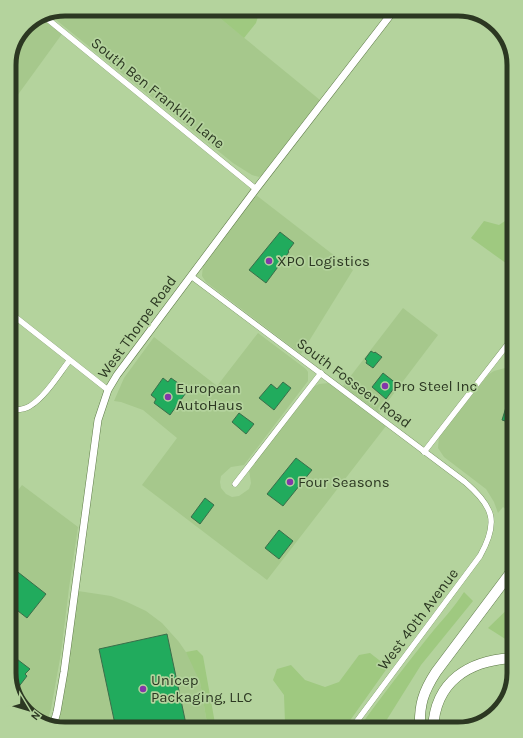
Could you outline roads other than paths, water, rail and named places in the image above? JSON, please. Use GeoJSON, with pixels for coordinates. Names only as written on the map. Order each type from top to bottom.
{"type":"FeatureCollection","features":[{"type":"Feature","properties":{"kind":"highway"},"geometry":{"type":"LineString","coordinates":[[420,722],[421,702],[426,688],[436,672],[507,577]]}},
{"type":"Feature","properties":{"kind":"highway"},"geometry":{"type":"LineString","coordinates":[[434,722],[440,696],[456,677],[477,664],[490,660],[507,659]]}},
{"type":"Feature","properties":{"kind":"street","name":"West Thorpe Road"},"geometry":{"type":"LineString","coordinates":[[55,721],[58,712],[64,672],[98,420],[108,390],[117,375],[256,189],[390,16]]}},
{"type":"Feature","properties":{"kind":"street","name":"South Ben Franklin Lane"},"geometry":{"type":"LineString","coordinates":[[49,19],[256,189]]}},
{"type":"Feature","properties":{"kind":"street","name":"South Fosseen Road"},"geometry":{"type":"LineString","coordinates":[[191,276],[472,488],[483,501],[491,519]]}},
{"type":"Feature","properties":{"kind":"street"},"geometry":{"type":"LineString","coordinates":[[16,318],[108,390]]}},
{"type":"Feature","properties":{"kind":"street"},"geometry":{"type":"LineString","coordinates":[[424,452],[507,345]]}},
{"type":"Feature","properties":{"kind":"street"},"geometry":{"type":"LineString","coordinates":[[16,410],[30,406],[41,397],[69,360]]}},
{"type":"Feature","properties":{"kind":"street"},"geometry":{"type":"LineString","coordinates":[[235,484],[321,373]]}},
{"type":"Feature","properties":{"kind":"street","name":"West 40th Avenue"},"geometry":{"type":"LineString","coordinates":[[356,722],[480,556],[490,537],[492,528],[491,519]]}},
{"type":"Feature","properties":{"kind":"place","name":"XPO Logistics"},"geometry":{"type":"Point","coordinates":[269,261]}},
{"type":"Feature","properties":{"kind":"place","name":"Pro Steel Inc"},"geometry":{"type":"Point","coordinates":[385,386]}},
{"type":"Feature","properties":{"kind":"place","name":"European AutoHaus"},"geometry":{"type":"Point","coordinates":[168,397]}},
{"type":"Feature","properties":{"kind":"place","name":"Four Seasons"},"geometry":{"type":"Point","coordinates":[290,482]}},
{"type":"Feature","properties":{"kind":"place","name":"Unicep Packaging, LLC"},"geometry":{"type":"Point","coordinates":[143,689]}}]}
